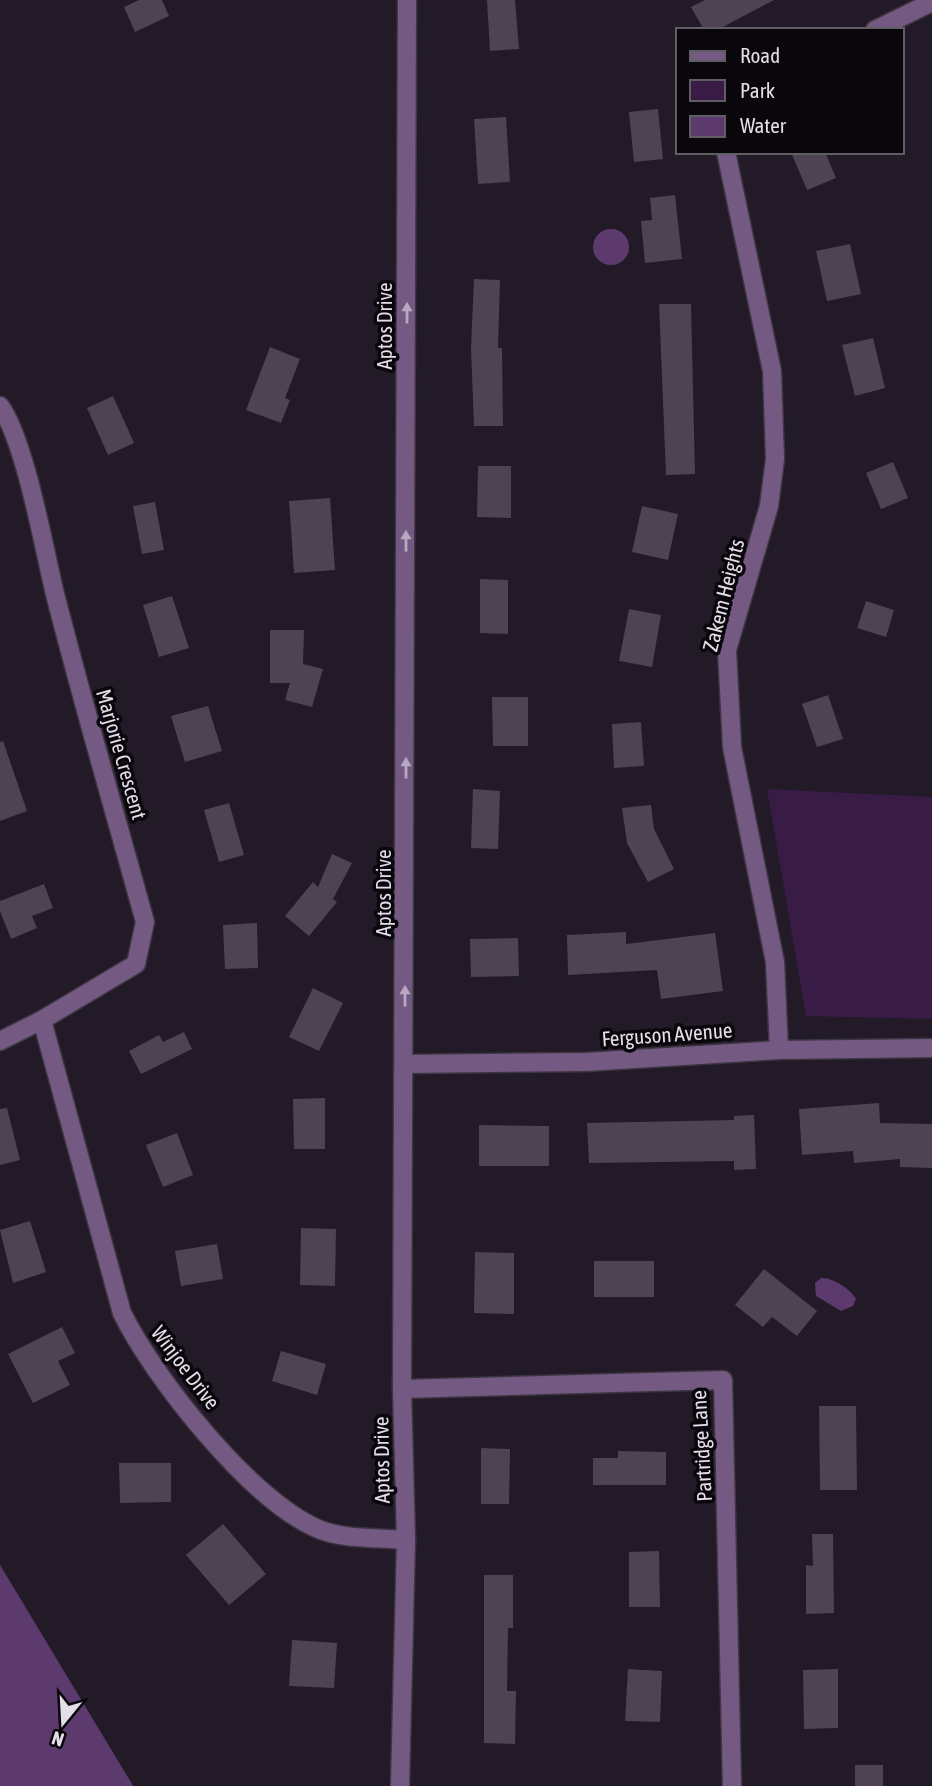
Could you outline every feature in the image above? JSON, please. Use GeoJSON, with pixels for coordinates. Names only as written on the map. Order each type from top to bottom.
{"type":"FeatureCollection","features":[{"type":"Feature","properties":{"kind":"street","name":"Aptos Drive"},"geometry":{"type":"LineString","coordinates":[[400,1786],[406,1540],[402,1389],[407,0]]}},
{"type":"Feature","properties":{"kind":"street"},"geometry":{"type":"LineString","coordinates":[[878,28],[932,2]]}},
{"type":"Feature","properties":{"kind":"street","name":"Zakem Heights"},"geometry":{"type":"LineString","coordinates":[[726,154],[772,371],[775,459],[769,506],[727,650],[732,747],[775,961],[779,1050]]}},
{"type":"Feature","properties":{"kind":"street","name":"Marjorie Crescent"},"geometry":{"type":"LineString","coordinates":[[0,406],[7,415],[19,450],[68,644],[145,922],[136,964],[42,1020],[0,1041]]}},
{"type":"Feature","properties":{"kind":"street","name":"Winjoe Drive"},"geometry":{"type":"LineString","coordinates":[[42,1020],[122,1313],[144,1356],[186,1410],[261,1491],[300,1519],[317,1529],[338,1534],[406,1540]]}},
{"type":"Feature","properties":{"kind":"street","name":"Ferguson Avenue"},"geometry":{"type":"LineString","coordinates":[[405,1064],[586,1062],[779,1050],[932,1048]]}},
{"type":"Feature","properties":{"kind":"street","name":"Partridge Lane"},"geometry":{"type":"LineString","coordinates":[[402,1389],[723,1380],[732,1786]]}},
{"type":"Feature","properties":{"kind":"green space"},"geometry":{"type":"Polygon","coordinates":[[[767,789],[932,797],[932,1019],[806,1016],[767,789]]]}},
{"type":"Feature","properties":{"kind":"water"},"geometry":{"type":"Polygon","coordinates":[[[611,229],[623,235],[629,247],[623,259],[611,265],[599,259],[593,247],[599,235],[611,229]]]}},
{"type":"Feature","properties":{"kind":"water"},"geometry":{"type":"Polygon","coordinates":[[[821,1278],[841,1284],[850,1291],[856,1299],[853,1306],[841,1311],[816,1296],[815,1283],[821,1278]]]}},
{"type":"Feature","properties":{"kind":"water"},"geometry":{"type":"Polygon","coordinates":[[[0,1565],[132,1784],[133,1786],[0,1786],[0,1565]]]}},
{"type":"Feature","properties":{"kind":"building"},"geometry":{"type":"Polygon","coordinates":[[[139,0],[162,0],[169,16],[135,32],[124,7],[139,0]]]}},
{"type":"Feature","properties":{"kind":"building"},"geometry":{"type":"Polygon","coordinates":[[[487,0],[515,0],[519,49],[490,51],[487,0]]]}},
{"type":"Feature","properties":{"kind":"building"},"geometry":{"type":"Polygon","coordinates":[[[705,0],[774,0],[721,28],[703,28],[691,7],[705,0]]]}},
{"type":"Feature","properties":{"kind":"building"},"geometry":{"type":"Polygon","coordinates":[[[658,109],[663,159],[634,162],[629,112],[658,109]]]}},
{"type":"Feature","properties":{"kind":"building"},"geometry":{"type":"Polygon","coordinates":[[[506,117],[510,182],[478,184],[474,119],[506,117]]]}},
{"type":"Feature","properties":{"kind":"building"},"geometry":{"type":"Polygon","coordinates":[[[792,154],[826,154],[836,178],[807,190],[792,154]]]}},
{"type":"Feature","properties":{"kind":"building"},"geometry":{"type":"Polygon","coordinates":[[[675,195],[682,259],[645,263],[641,221],[652,220],[650,198],[675,195]]]}},
{"type":"Feature","properties":{"kind":"building"},"geometry":{"type":"Polygon","coordinates":[[[850,244],[861,294],[827,301],[816,251],[850,244]]]}},
{"type":"Feature","properties":{"kind":"building"},"geometry":{"type":"Polygon","coordinates":[[[474,279],[500,280],[498,348],[502,348],[503,426],[474,426],[471,348],[474,279]]]}},
{"type":"Feature","properties":{"kind":"building"},"geometry":{"type":"Polygon","coordinates":[[[659,304],[691,304],[695,474],[666,475],[659,304]]]}},
{"type":"Feature","properties":{"kind":"building"},"geometry":{"type":"Polygon","coordinates":[[[873,338],[885,388],[855,396],[842,345],[873,338]]]}},
{"type":"Feature","properties":{"kind":"building"},"geometry":{"type":"Polygon","coordinates":[[[270,347],[300,359],[285,398],[290,400],[281,423],[246,410],[270,347]]]}},
{"type":"Feature","properties":{"kind":"building"},"geometry":{"type":"Polygon","coordinates":[[[113,396],[134,443],[108,455],[87,408],[113,396]]]}},
{"type":"Feature","properties":{"kind":"building"},"geometry":{"type":"Polygon","coordinates":[[[893,462],[908,498],[881,509],[866,473],[893,462]]]}},
{"type":"Feature","properties":{"kind":"building"},"geometry":{"type":"Polygon","coordinates":[[[478,466],[511,466],[511,518],[477,517],[478,466]]]}},
{"type":"Feature","properties":{"kind":"building"},"geometry":{"type":"Polygon","coordinates":[[[330,498],[335,570],[294,573],[289,501],[330,498]]]}},
{"type":"Feature","properties":{"kind":"building"},"geometry":{"type":"Polygon","coordinates":[[[155,502],[164,550],[142,554],[133,506],[155,502]]]}},
{"type":"Feature","properties":{"kind":"building"},"geometry":{"type":"Polygon","coordinates":[[[642,506],[678,514],[668,560],[632,552],[642,506]]]}},
{"type":"Feature","properties":{"kind":"building"},"geometry":{"type":"Polygon","coordinates":[[[480,579],[508,580],[508,634],[480,633],[480,579]]]}},
{"type":"Feature","properties":{"kind":"building"},"geometry":{"type":"Polygon","coordinates":[[[172,596],[189,648],[159,657],[143,605],[172,596]]]}},
{"type":"Feature","properties":{"kind":"building"},"geometry":{"type":"Polygon","coordinates":[[[866,601],[894,610],[886,637],[857,628],[866,601]]]}},
{"type":"Feature","properties":{"kind":"building"},"geometry":{"type":"Polygon","coordinates":[[[629,609],[661,615],[652,667],[619,661],[629,609]]]}},
{"type":"Feature","properties":{"kind":"building"},"geometry":{"type":"Polygon","coordinates":[[[270,630],[304,630],[303,664],[323,669],[312,707],[285,700],[290,683],[270,683],[270,630]]]}},
{"type":"Feature","properties":{"kind":"building"},"geometry":{"type":"Polygon","coordinates":[[[828,695],[843,739],[817,747],[802,704],[828,695]]]}},
{"type":"Feature","properties":{"kind":"building"},"geometry":{"type":"Polygon","coordinates":[[[492,697],[528,697],[528,746],[493,746],[492,697]]]}},
{"type":"Feature","properties":{"kind":"building"},"geometry":{"type":"Polygon","coordinates":[[[208,706],[222,751],[185,762],[171,716],[208,706]]]}},
{"type":"Feature","properties":{"kind":"building"},"geometry":{"type":"Polygon","coordinates":[[[641,722],[644,766],[614,768],[612,724],[641,722]]]}},
{"type":"Feature","properties":{"kind":"building"},"geometry":{"type":"Polygon","coordinates":[[[3,741],[27,811],[0,821],[0,742],[3,741]]]}},
{"type":"Feature","properties":{"kind":"building"},"geometry":{"type":"Polygon","coordinates":[[[473,789],[500,791],[498,849],[471,848],[473,789]]]}},
{"type":"Feature","properties":{"kind":"building"},"geometry":{"type":"Polygon","coordinates":[[[229,803],[244,855],[219,862],[204,810],[229,803]]]}},
{"type":"Feature","properties":{"kind":"building"},"geometry":{"type":"Polygon","coordinates":[[[651,805],[654,829],[674,869],[648,882],[627,843],[622,808],[651,805]]]}},
{"type":"Feature","properties":{"kind":"building"},"geometry":{"type":"Polygon","coordinates":[[[332,854],[352,863],[333,899],[337,902],[309,936],[285,916],[313,882],[318,887],[332,854]]]}},
{"type":"Feature","properties":{"kind":"building"},"geometry":{"type":"Polygon","coordinates":[[[44,884],[53,908],[32,916],[37,928],[11,939],[0,911],[0,901],[44,884]]]}},
{"type":"Feature","properties":{"kind":"building"},"geometry":{"type":"Polygon","coordinates":[[[257,923],[258,968],[225,969],[223,925],[257,923]]]}},
{"type":"Feature","properties":{"kind":"building"},"geometry":{"type":"Polygon","coordinates":[[[626,932],[626,944],[715,933],[723,991],[661,999],[657,970],[568,975],[567,935],[626,932]]]}},
{"type":"Feature","properties":{"kind":"building"},"geometry":{"type":"Polygon","coordinates":[[[518,938],[519,976],[471,977],[470,939],[518,938]]]}},
{"type":"Feature","properties":{"kind":"building"},"geometry":{"type":"Polygon","coordinates":[[[313,988],[343,1003],[319,1051],[289,1037],[313,988]]]}},
{"type":"Feature","properties":{"kind":"building"},"geometry":{"type":"Polygon","coordinates":[[[184,1032],[192,1049],[141,1074],[129,1051],[159,1035],[163,1042],[184,1032]]]}},
{"type":"Feature","properties":{"kind":"building"},"geometry":{"type":"Polygon","coordinates":[[[325,1098],[325,1149],[294,1149],[293,1099],[325,1098]]]}},
{"type":"Feature","properties":{"kind":"building"},"geometry":{"type":"Polygon","coordinates":[[[879,1103],[880,1123],[932,1124],[932,1168],[900,1167],[900,1159],[854,1163],[853,1151],[802,1155],[799,1109],[879,1103]]]}},
{"type":"Feature","properties":{"kind":"building"},"geometry":{"type":"Polygon","coordinates":[[[7,1108],[20,1160],[0,1165],[0,1109],[7,1108]]]}},
{"type":"Feature","properties":{"kind":"building"},"geometry":{"type":"Polygon","coordinates":[[[754,1115],[756,1169],[734,1170],[734,1161],[589,1163],[587,1123],[734,1120],[734,1116],[754,1115]]]}},
{"type":"Feature","properties":{"kind":"building"},"geometry":{"type":"Polygon","coordinates":[[[479,1125],[549,1126],[549,1166],[479,1166],[479,1125]]]}},
{"type":"Feature","properties":{"kind":"building"},"geometry":{"type":"Polygon","coordinates":[[[177,1133],[193,1175],[163,1187],[146,1145],[177,1133]]]}},
{"type":"Feature","properties":{"kind":"building"},"geometry":{"type":"Polygon","coordinates":[[[30,1221],[46,1272],[13,1283],[0,1230],[30,1221]]]}},
{"type":"Feature","properties":{"kind":"building"},"geometry":{"type":"Polygon","coordinates":[[[301,1228],[336,1229],[335,1286],[300,1285],[301,1228]]]}},
{"type":"Feature","properties":{"kind":"building"},"geometry":{"type":"Polygon","coordinates":[[[217,1244],[223,1279],[181,1286],[175,1251],[217,1244]]]}},
{"type":"Feature","properties":{"kind":"building"},"geometry":{"type":"Polygon","coordinates":[[[475,1252],[514,1253],[514,1314],[474,1313],[475,1252]]]}},
{"type":"Feature","properties":{"kind":"building"},"geometry":{"type":"Polygon","coordinates":[[[594,1261],[654,1261],[654,1297],[594,1297],[594,1261]]]}},
{"type":"Feature","properties":{"kind":"building"},"geometry":{"type":"Polygon","coordinates":[[[764,1269],[817,1311],[797,1336],[772,1317],[763,1327],[735,1305],[764,1269]]]}},
{"type":"Feature","properties":{"kind":"building"},"geometry":{"type":"Polygon","coordinates":[[[62,1327],[75,1353],[58,1361],[70,1385],[33,1403],[8,1354],[62,1327]]]}},
{"type":"Feature","properties":{"kind":"building"},"geometry":{"type":"Polygon","coordinates":[[[281,1351],[326,1364],[317,1395],[272,1381],[281,1351]]]}},
{"type":"Feature","properties":{"kind":"building"},"geometry":{"type":"Polygon","coordinates":[[[819,1406],[856,1406],[857,1490],[820,1490],[819,1406]]]}},
{"type":"Feature","properties":{"kind":"building"},"geometry":{"type":"Polygon","coordinates":[[[481,1448],[510,1449],[509,1504],[481,1504],[481,1448]]]}},
{"type":"Feature","properties":{"kind":"building"},"geometry":{"type":"Polygon","coordinates":[[[618,1451],[666,1452],[666,1485],[593,1485],[593,1458],[618,1458],[618,1451]]]}},
{"type":"Feature","properties":{"kind":"building"},"geometry":{"type":"Polygon","coordinates":[[[119,1463],[171,1463],[171,1502],[120,1503],[119,1463]]]}},
{"type":"Feature","properties":{"kind":"building"},"geometry":{"type":"Polygon","coordinates":[[[223,1524],[266,1574],[229,1605],[186,1555],[223,1524]]]}},
{"type":"Feature","properties":{"kind":"building"},"geometry":{"type":"Polygon","coordinates":[[[812,1534],[833,1534],[834,1613],[806,1614],[806,1565],[813,1566],[812,1534]]]}},
{"type":"Feature","properties":{"kind":"building"},"geometry":{"type":"Polygon","coordinates":[[[659,1551],[660,1607],[629,1607],[629,1552],[659,1551]]]}},
{"type":"Feature","properties":{"kind":"building"},"geometry":{"type":"Polygon","coordinates":[[[484,1575],[513,1575],[513,1628],[508,1628],[507,1691],[516,1691],[515,1744],[484,1743],[484,1575]]]}},
{"type":"Feature","properties":{"kind":"building"},"geometry":{"type":"Polygon","coordinates":[[[292,1640],[337,1643],[334,1688],[289,1686],[292,1640]]]}},
{"type":"Feature","properties":{"kind":"building"},"geometry":{"type":"Polygon","coordinates":[[[628,1669],[662,1671],[660,1722],[625,1721],[628,1669]]]}},
{"type":"Feature","properties":{"kind":"building"},"geometry":{"type":"Polygon","coordinates":[[[838,1669],[838,1728],[804,1729],[803,1670],[838,1669]]]}},
{"type":"Feature","properties":{"kind":"building"},"geometry":{"type":"Polygon","coordinates":[[[855,1765],[883,1765],[883,1786],[855,1786],[855,1765]]]}}]}
